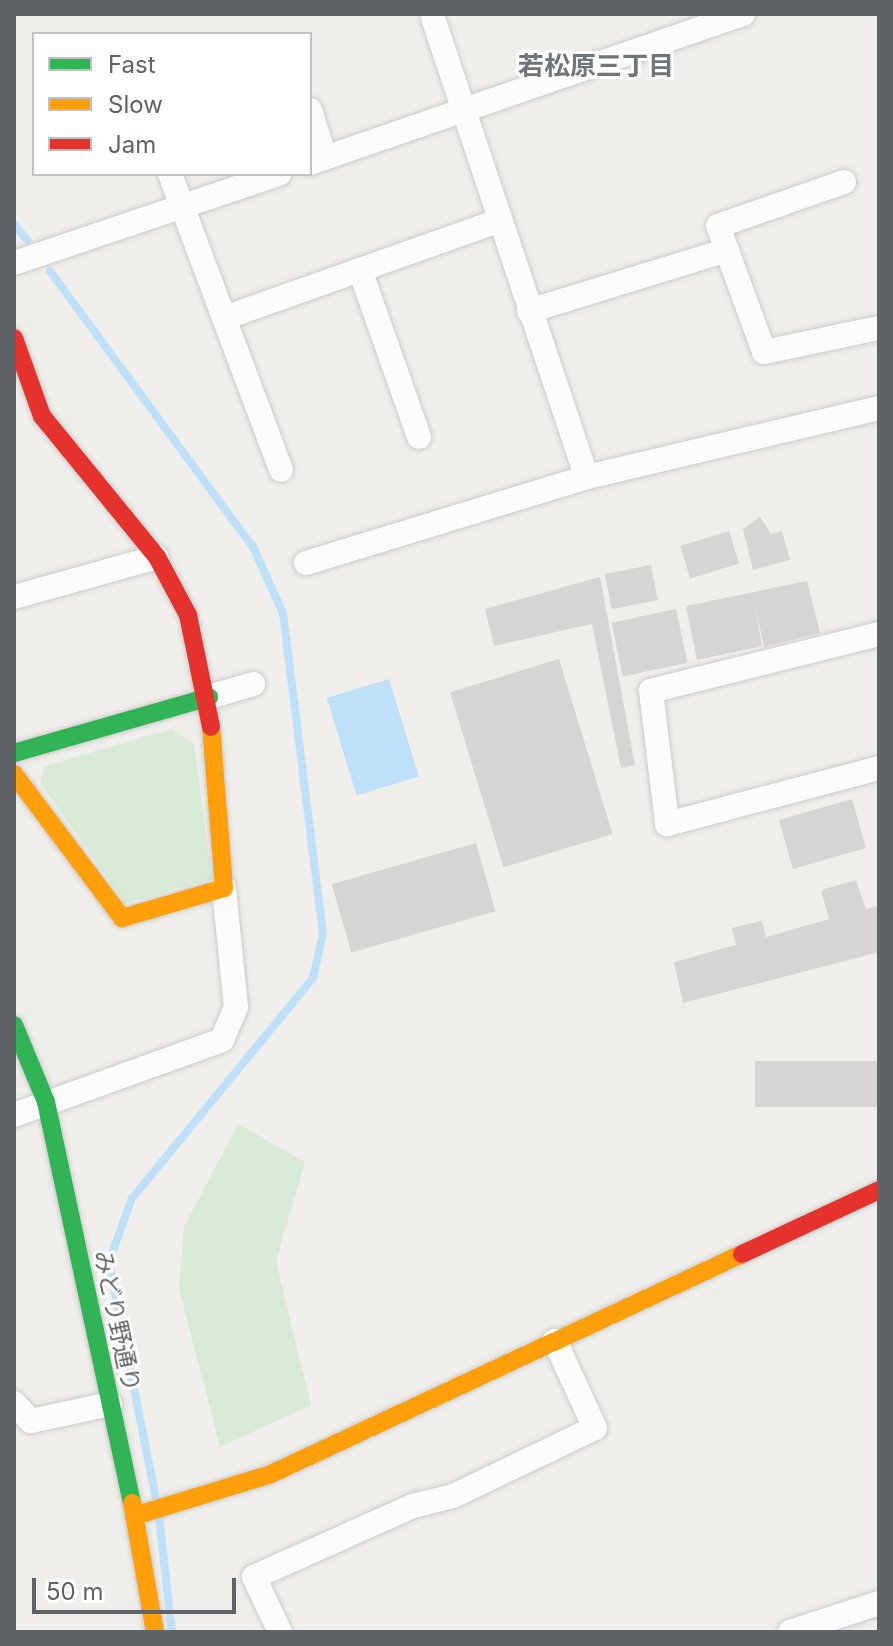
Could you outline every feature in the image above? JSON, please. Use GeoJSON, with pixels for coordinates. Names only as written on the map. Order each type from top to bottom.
{"type":"FeatureCollection","features":[{"type":"Feature","properties":{"kind":"street"},"geometry":{"type":"LineString","coordinates":[[312,123],[318,161],[743,14]]}},
{"type":"Feature","properties":{"kind":"street"},"geometry":{"type":"LineString","coordinates":[[433,18],[587,477]]}},
{"type":"Feature","properties":{"kind":"street"},"geometry":{"type":"LineString","coordinates":[[171,176],[281,470]]}},
{"type":"Feature","properties":{"kind":"street"},"geometry":{"type":"LineString","coordinates":[[14,263],[273,176]]}},
{"type":"Feature","properties":{"kind":"street"},"geometry":{"type":"LineString","coordinates":[[844,182],[718,226],[764,352],[879,328]]}},
{"type":"Feature","properties":{"kind":"street"},"geometry":{"type":"LineString","coordinates":[[224,318],[500,220]]}},
{"type":"Feature","properties":{"kind":"street"},"geometry":{"type":"LineString","coordinates":[[529,311],[727,250]]}},
{"type":"Feature","properties":{"kind":"street"},"geometry":{"type":"LineString","coordinates":[[360,270],[419,437]]}},
{"type":"Feature","properties":{"kind":"street"},"geometry":{"type":"LineString","coordinates":[[14,338],[42,416],[157,557],[188,615],[209,697],[236,1007],[222,1040],[181,1059],[14,1115]]}},
{"type":"Feature","properties":{"kind":"street"},"geometry":{"type":"LineString","coordinates":[[306,563],[587,477],[879,408]]}},
{"type":"Feature","properties":{"kind":"street"},"geometry":{"type":"LineString","coordinates":[[18,590],[157,557]]}},
{"type":"Feature","properties":{"kind":"street"},"geometry":{"type":"LineString","coordinates":[[879,634],[651,691],[667,824],[879,768]]}},
{"type":"Feature","properties":{"kind":"street"},"geometry":{"type":"LineString","coordinates":[[14,753],[253,684]]}},
{"type":"Feature","properties":{"kind":"street"},"geometry":{"type":"LineString","coordinates":[[14,774],[122,918],[224,888]]}},
{"type":"Feature","properties":{"kind":"street","name":"みどり野通り"},"geometry":{"type":"LineString","coordinates":[[14,1025],[46,1102],[134,1516],[155,1632]]}},
{"type":"Feature","properties":{"kind":"street"},"geometry":{"type":"LineString","coordinates":[[134,1516],[271,1474],[879,1190]]}},
{"type":"Feature","properties":{"kind":"street"},"geometry":{"type":"LineString","coordinates":[[280,1632],[254,1577],[413,1506],[453,1496],[595,1428],[555,1341]]}},
{"type":"Feature","properties":{"kind":"street"},"geometry":{"type":"LineString","coordinates":[[14,1403],[31,1421],[110,1404]]}},
{"type":"Feature","properties":{"kind":"street"},"geometry":{"type":"LineString","coordinates":[[804,1630],[879,1603]]}},
{"type":"Feature","properties":{"kind":"green space"},"geometry":{"type":"Polygon","coordinates":[[[172,729],[194,744],[212,879],[125,903],[40,782],[45,766],[172,729]]]}},
{"type":"Feature","properties":{"kind":"green space"},"geometry":{"type":"Polygon","coordinates":[[[238,1124],[305,1162],[276,1261],[311,1405],[220,1447],[179,1289],[184,1227],[238,1124]]]}},
{"type":"Feature","properties":{"kind":"water"},"geometry":{"type":"Polygon","coordinates":[[[389,679],[419,777],[357,796],[327,698],[389,679]]]}},
{"type":"Feature","properties":{"kind":"building"},"geometry":{"type":"Polygon","coordinates":[[[760,517],[771,534],[782,531],[790,560],[753,570],[743,529],[760,517]]]}},
{"type":"Feature","properties":{"kind":"building"},"geometry":{"type":"Polygon","coordinates":[[[729,531],[739,564],[690,578],[680,546],[729,531]]]}},
{"type":"Feature","properties":{"kind":"building"},"geometry":{"type":"Polygon","coordinates":[[[651,565],[658,600],[612,609],[605,574],[651,565]]]}},
{"type":"Feature","properties":{"kind":"building"},"geometry":{"type":"Polygon","coordinates":[[[600,577],[635,765],[621,768],[592,624],[494,646],[485,609],[600,577]]]}},
{"type":"Feature","properties":{"kind":"building"},"geometry":{"type":"Polygon","coordinates":[[[807,581],[820,633],[764,647],[755,606],[762,646],[697,660],[686,606],[807,581]]]}},
{"type":"Feature","properties":{"kind":"building"},"geometry":{"type":"Polygon","coordinates":[[[676,609],[687,663],[623,677],[611,623],[676,609]]]}},
{"type":"Feature","properties":{"kind":"building"},"geometry":{"type":"Polygon","coordinates":[[[559,659],[613,834],[503,867],[450,692],[559,659]]]}},
{"type":"Feature","properties":{"kind":"building"},"geometry":{"type":"Polygon","coordinates":[[[852,799],[866,848],[793,869],[779,820],[852,799]]]}},
{"type":"Feature","properties":{"kind":"building"},"geometry":{"type":"Polygon","coordinates":[[[476,843],[496,911],[351,953],[332,884],[476,843]]]}},
{"type":"Feature","properties":{"kind":"building"},"geometry":{"type":"Polygon","coordinates":[[[856,880],[866,909],[879,905],[879,952],[683,1003],[674,962],[736,945],[732,928],[762,921],[766,937],[829,919],[821,890],[856,880]]]}},
{"type":"Feature","properties":{"kind":"building"},"geometry":{"type":"Polygon","coordinates":[[[755,1061],[879,1061],[879,1107],[755,1107],[755,1061]]]}},
{"type":"Feature","properties":{"kind":"waterway"},"geometry":{"type":"LineString","coordinates":[[14,224],[27,240]]}},
{"type":"Feature","properties":{"kind":"waterway"},"geometry":{"type":"LineString","coordinates":[[50,271],[253,547],[283,613],[323,933],[313,978],[132,1198],[109,1262],[157,1504]]}},
{"type":"Feature","properties":{"kind":"waterway"},"geometry":{"type":"LineString","coordinates":[[159,1517],[172,1632]]}},
{"type":"Feature","properties":{"kind":"traffic: fast"},"geometry":{"type":"LineString","coordinates":[[14,753],[209,697]]}},
{"type":"Feature","properties":{"kind":"traffic: fast"},"geometry":{"type":"LineString","coordinates":[[14,1025],[46,1102],[132,1503]]}},
{"type":"Feature","properties":{"kind":"traffic: slow"},"geometry":{"type":"LineString","coordinates":[[14,774],[122,918],[224,888],[211,727]]}},
{"type":"Feature","properties":{"kind":"traffic: slow"},"geometry":{"type":"LineString","coordinates":[[134,1516],[271,1474],[742,1254]]}},
{"type":"Feature","properties":{"kind":"traffic: slow"},"geometry":{"type":"LineString","coordinates":[[132,1503],[155,1632]]}},
{"type":"Feature","properties":{"kind":"traffic: jam"},"geometry":{"type":"LineString","coordinates":[[14,338],[42,416],[157,557],[188,615],[211,727]]}},
{"type":"Feature","properties":{"kind":"traffic: jam"},"geometry":{"type":"LineString","coordinates":[[742,1254],[879,1190]]}},
{"type":"Feature","properties":{"kind":"district","name":"若松原三丁目"},"geometry":{"type":"Point","coordinates":[596,66]}}]}
